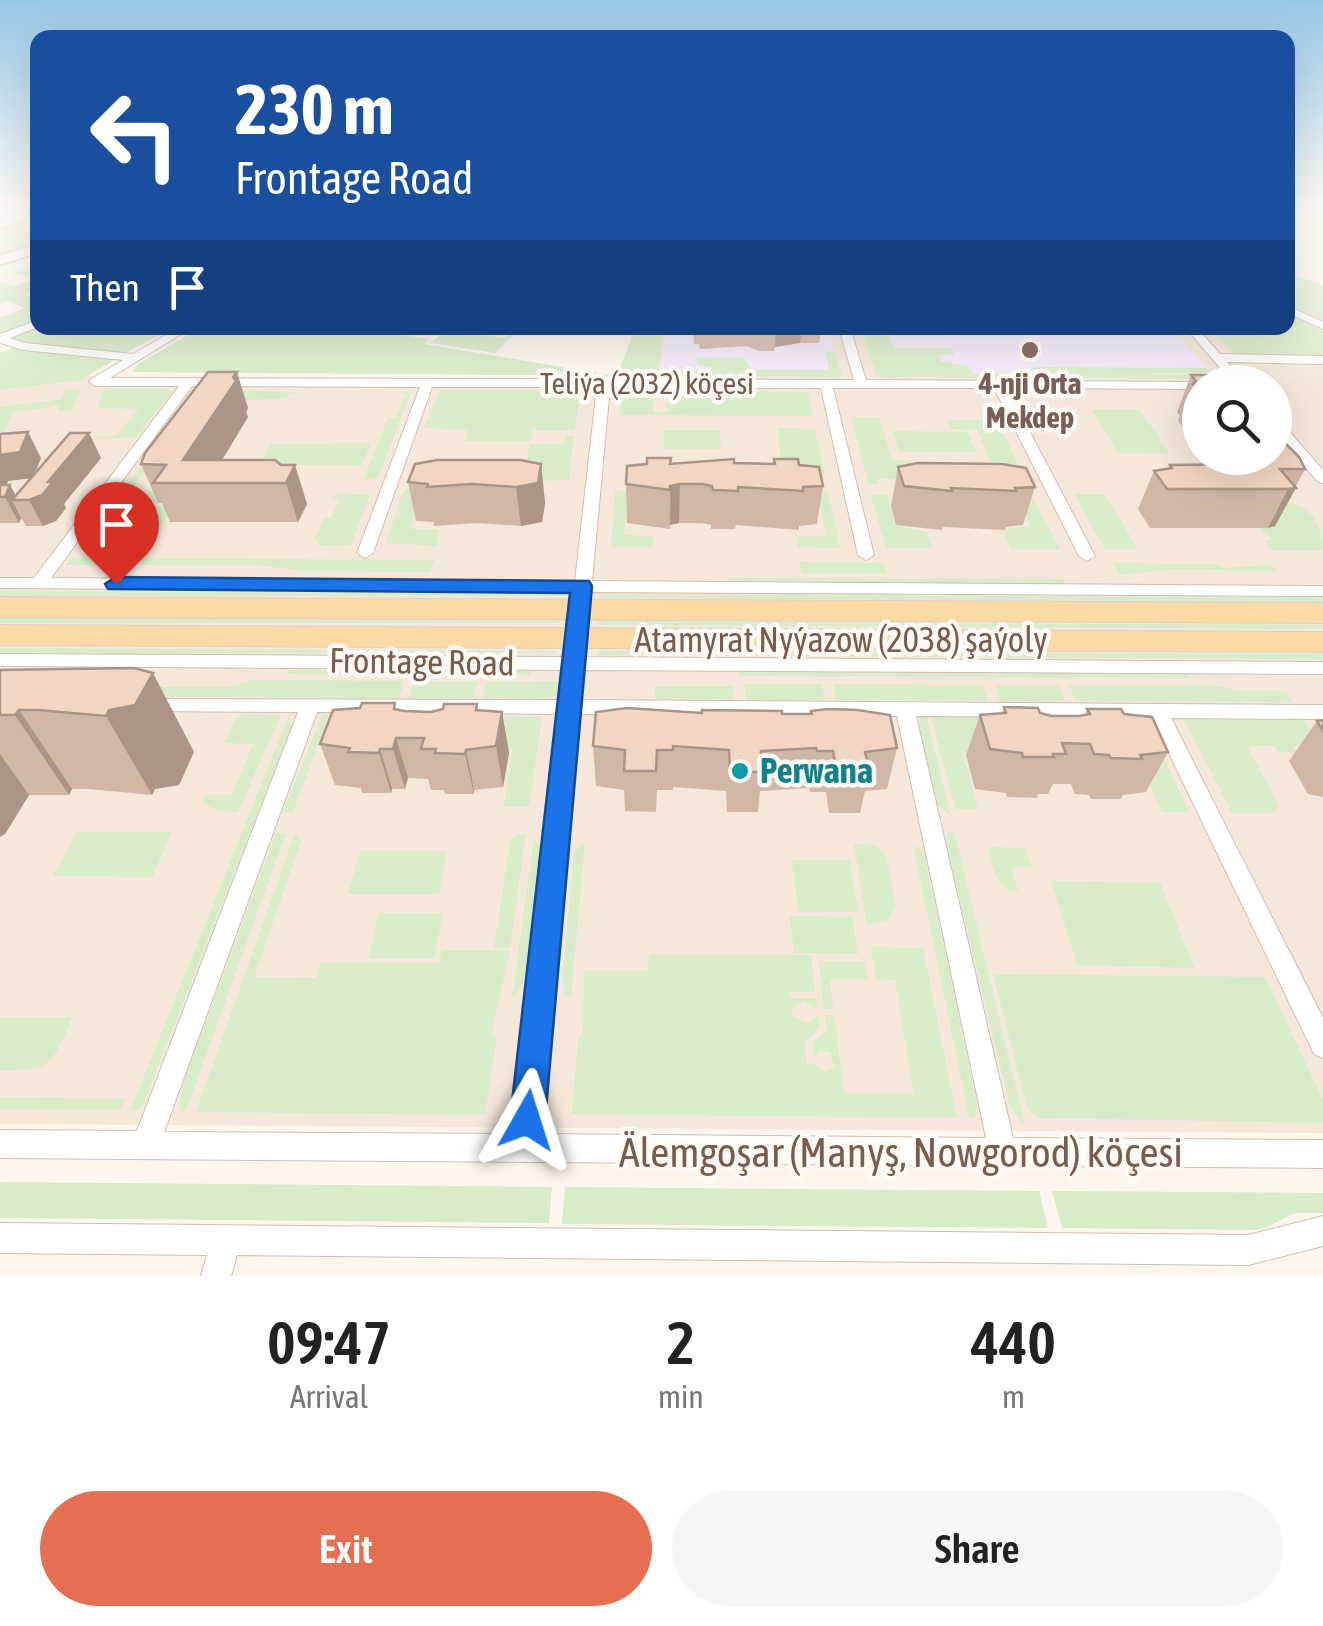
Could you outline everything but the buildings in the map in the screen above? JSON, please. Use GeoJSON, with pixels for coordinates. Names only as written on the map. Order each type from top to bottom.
{"type":"FeatureCollection","features":[{"type":"Feature","properties":{"kind":"main road","name":"Atamyrat Nyýazow (2038) şaýoly"},"geometry":{"type":"LineString","coordinates":[[0,607],[1323,642]]}},
{"type":"Feature","properties":{"kind":"main road","name":"Atamyrat Nyýazow (2038) şaýoly"},"geometry":{"type":"LineString","coordinates":[[0,635],[1323,613]]}},
{"type":"Feature","properties":{"kind":"street"},"geometry":{"type":"LineString","coordinates":[[1295,312],[1323,326]]}},
{"type":"Feature","properties":{"kind":"street"},"geometry":{"type":"LineString","coordinates":[[0,338],[30,326]]}},
{"type":"Feature","properties":{"kind":"street"},"geometry":{"type":"LineString","coordinates":[[0,338],[24,346],[134,358],[173,335]]}},
{"type":"Feature","properties":{"kind":"street"},"geometry":{"type":"LineString","coordinates":[[847,335],[861,384]]}},
{"type":"Feature","properties":{"kind":"street"},"geometry":{"type":"LineString","coordinates":[[1197,335],[1224,365]]}},
{"type":"Feature","properties":{"kind":"street","name":"Teliýa (2032) köçesi"},"geometry":{"type":"LineString","coordinates":[[134,358],[95,382],[1182,385]]}},
{"type":"Feature","properties":{"kind":"street"},"geometry":{"type":"LineString","coordinates":[[1218,358],[1323,360]]}},
{"type":"Feature","properties":{"kind":"street"},"geometry":{"type":"LineString","coordinates":[[39,584],[188,383]]}},
{"type":"Feature","properties":{"kind":"street"},"geometry":{"type":"LineString","coordinates":[[365,553],[427,384]]}},
{"type":"Feature","properties":{"kind":"street"},"geometry":{"type":"LineString","coordinates":[[524,1149],[604,384]]}},
{"type":"Feature","properties":{"kind":"street"},"geometry":{"type":"LineString","coordinates":[[826,384],[866,556]]}},
{"type":"Feature","properties":{"kind":"street"},"geometry":{"type":"LineString","coordinates":[[999,385],[1087,556]]}},
{"type":"Feature","properties":{"kind":"street"},"geometry":{"type":"LineString","coordinates":[[1292,443],[1323,478]]}},
{"type":"Feature","properties":{"kind":"street","name":"Frontage Road"},"geometry":{"type":"LineString","coordinates":[[0,584],[577,624],[1323,668]]}},
{"type":"Feature","properties":{"kind":"street","name":"Frontage Road"},"geometry":{"type":"LineString","coordinates":[[0,660],[577,624],[1323,591]]}},
{"type":"Feature","properties":{"kind":"street"},"geometry":{"type":"LineString","coordinates":[[122,704],[1323,712]]}},
{"type":"Feature","properties":{"kind":"street"},"geometry":{"type":"LineString","coordinates":[[145,1146],[310,705]]}},
{"type":"Feature","properties":{"kind":"street"},"geometry":{"type":"LineString","coordinates":[[905,708],[1004,1153]]}},
{"type":"Feature","properties":{"kind":"street"},"geometry":{"type":"LineString","coordinates":[[1157,709],[1323,1045]]}},
{"type":"Feature","properties":{"kind":"street","name":"Älemgoşar (Manyş, Nowgorod) köçesi"},"geometry":{"type":"LineString","coordinates":[[0,1144],[1323,1154]]}},
{"type":"Feature","properties":{"kind":"street"},"geometry":{"type":"LineString","coordinates":[[0,1238],[1248,1250],[1271,1247],[1300,1233],[1323,1231]]}},
{"type":"Feature","properties":{"kind":"street"},"geometry":{"type":"LineString","coordinates":[[216,1276],[226,1240]]}},
{"type":"Feature","properties":{"kind":"shaded area"},"geometry":{"type":"Polygon","coordinates":[[[1295,329],[1323,332],[1323,1133],[0,1124],[0,386],[79,376],[646,379],[657,335],[1295,335],[1295,329]]]}},
{"type":"Feature","properties":{"kind":"shaded area"},"geometry":{"type":"Polygon","coordinates":[[[666,335],[830,335],[840,372],[660,372],[666,335]]]}},
{"type":"Feature","properties":{"kind":"shaded area","name":"4-nji Orta Mekdep"},"geometry":{"type":"Polygon","coordinates":[[[863,335],[1177,335],[1204,365],[1182,365],[1182,373],[876,372],[863,335]]]}},
{"type":"Feature","properties":{"kind":"green space"},"geometry":{"type":"Polygon","coordinates":[[[1295,275],[1323,285],[1323,321],[1295,307],[1295,275]]]}},
{"type":"Feature","properties":{"kind":"green space"},"geometry":{"type":"Polygon","coordinates":[[[30,280],[30,292],[26,294],[30,296],[30,322],[0,334],[0,318],[26,308],[8,301],[0,304],[0,282],[16,286],[30,280]]]}},
{"type":"Feature","properties":{"kind":"green space"},"geometry":{"type":"Polygon","coordinates":[[[1295,317],[1323,331],[1323,355],[1235,355],[1216,335],[1295,335],[1295,317]]]}},
{"type":"Feature","properties":{"kind":"green space"},"geometry":{"type":"Polygon","coordinates":[[[30,329],[30,335],[160,335],[123,354],[21,345],[8,338],[30,329]]]}},
{"type":"Feature","properties":{"kind":"green space"},"geometry":{"type":"Polygon","coordinates":[[[188,335],[403,335],[428,339],[424,344],[615,376],[132,372],[138,364],[188,335]]]}},
{"type":"Feature","properties":{"kind":"green space"},"geometry":{"type":"Polygon","coordinates":[[[440,335],[513,335],[495,353],[431,343],[440,335]]]}},
{"type":"Feature","properties":{"kind":"green space"},"geometry":{"type":"Polygon","coordinates":[[[632,335],[664,335],[657,376],[617,376],[632,335]]]}},
{"type":"Feature","properties":{"kind":"green space"},"geometry":{"type":"Polygon","coordinates":[[[863,335],[889,335],[894,348],[951,348],[954,355],[939,355],[940,361],[970,367],[973,374],[1035,374],[1032,367],[1182,368],[1182,373],[1087,374],[1182,375],[1182,379],[877,377],[863,335]]]}},
{"type":"Feature","properties":{"kind":"green space"},"geometry":{"type":"Polygon","coordinates":[[[17,346],[116,359],[81,380],[0,390],[0,353],[17,346]]]}},
{"type":"Feature","properties":{"kind":"green space"},"geometry":{"type":"Polygon","coordinates":[[[834,351],[842,377],[661,376],[661,370],[712,370],[697,365],[697,357],[743,358],[752,370],[829,370],[825,352],[834,351]]]}},
{"type":"Feature","properties":{"kind":"green space"},"geometry":{"type":"Polygon","coordinates":[[[200,389],[313,393],[290,393],[286,399],[211,400],[187,408],[97,541],[86,543],[194,392],[200,389]]]}},
{"type":"Feature","properties":{"kind":"green space"},"geometry":{"type":"Polygon","coordinates":[[[65,390],[81,391],[72,410],[58,411],[59,406],[13,412],[0,441],[0,407],[62,399],[65,390]]]}},
{"type":"Feature","properties":{"kind":"green space"},"geometry":{"type":"Polygon","coordinates":[[[102,391],[172,392],[136,437],[89,439],[117,435],[139,409],[98,408],[102,391]]]}},
{"type":"Feature","properties":{"kind":"green space"},"geometry":{"type":"Polygon","coordinates":[[[392,391],[411,392],[378,478],[363,481],[388,418],[396,418],[405,394],[392,391]]]}},
{"type":"Feature","properties":{"kind":"green space"},"geometry":{"type":"Polygon","coordinates":[[[439,391],[580,391],[575,430],[534,430],[534,424],[531,441],[465,441],[467,430],[424,428],[439,391]]]}},
{"type":"Feature","properties":{"kind":"green space"},"geometry":{"type":"Polygon","coordinates":[[[622,391],[655,392],[653,412],[668,412],[668,392],[808,392],[813,416],[620,415],[622,391]]]}},
{"type":"Feature","properties":{"kind":"green space"},"geometry":{"type":"Polygon","coordinates":[[[1092,410],[1140,410],[1169,453],[1118,453],[1092,410]]]}},
{"type":"Feature","properties":{"kind":"green space"},"geometry":{"type":"Polygon","coordinates":[[[851,417],[879,417],[892,460],[911,461],[916,479],[878,479],[878,484],[868,484],[851,417]]]}},
{"type":"Feature","properties":{"kind":"green space"},"geometry":{"type":"Polygon","coordinates":[[[948,420],[997,420],[1027,484],[1012,479],[1004,462],[991,462],[977,429],[951,429],[948,420]]]}},
{"type":"Feature","properties":{"kind":"green space"},"geometry":{"type":"Polygon","coordinates":[[[777,428],[815,429],[825,477],[783,477],[777,428]]]}},
{"type":"Feature","properties":{"kind":"green space"},"geometry":{"type":"Polygon","coordinates":[[[664,430],[720,430],[721,449],[664,449],[664,430]]]}},
{"type":"Feature","properties":{"kind":"green space"},"geometry":{"type":"Polygon","coordinates":[[[893,431],[967,432],[976,452],[899,452],[893,431]]]}},
{"type":"Feature","properties":{"kind":"green space"},"geometry":{"type":"Polygon","coordinates":[[[566,436],[574,436],[569,480],[532,481],[526,464],[530,444],[564,444],[566,436]]]}},
{"type":"Feature","properties":{"kind":"green space"},"geometry":{"type":"Polygon","coordinates":[[[371,443],[362,465],[260,465],[271,444],[371,443]]]}},
{"type":"Feature","properties":{"kind":"green space"},"geometry":{"type":"Polygon","coordinates":[[[424,489],[411,529],[438,529],[437,546],[386,543],[403,492],[424,489]]]}},
{"type":"Feature","properties":{"kind":"green space"},"geometry":{"type":"Polygon","coordinates":[[[615,491],[629,491],[624,535],[654,536],[653,547],[611,547],[615,491]]]}},
{"type":"Feature","properties":{"kind":"green space"},"geometry":{"type":"Polygon","coordinates":[[[811,491],[828,491],[840,548],[798,547],[796,536],[826,536],[818,496],[811,491]]]}},
{"type":"Feature","properties":{"kind":"green space"},"geometry":{"type":"Polygon","coordinates":[[[147,492],[161,492],[153,505],[175,505],[156,534],[126,532],[124,526],[147,492]]]}},
{"type":"Feature","properties":{"kind":"green space"},"geometry":{"type":"Polygon","coordinates":[[[336,493],[370,495],[351,545],[319,546],[315,538],[323,519],[332,517],[339,500],[333,498],[336,493]]]}},
{"type":"Feature","properties":{"kind":"green space"},"geometry":{"type":"Polygon","coordinates":[[[1074,494],[1105,494],[1138,549],[1105,549],[1074,494]]]}},
{"type":"Feature","properties":{"kind":"green space"},"geometry":{"type":"Polygon","coordinates":[[[871,495],[887,495],[895,525],[927,532],[932,548],[886,548],[871,495]]]}},
{"type":"Feature","properties":{"kind":"green space"},"geometry":{"type":"Polygon","coordinates":[[[1015,496],[1032,496],[1060,549],[1011,549],[1004,534],[1010,534],[1007,528],[1030,526],[1015,496]]]}},
{"type":"Feature","properties":{"kind":"green space"},"geometry":{"type":"Polygon","coordinates":[[[1284,503],[1301,507],[1313,518],[1321,533],[1323,550],[1271,550],[1265,541],[1271,540],[1260,528],[1275,526],[1261,508],[1287,508],[1284,503]]]}},
{"type":"Feature","properties":{"kind":"green space"},"geometry":{"type":"Polygon","coordinates":[[[71,558],[434,560],[430,572],[304,571],[258,565],[65,565],[71,558]]]}},
{"type":"Feature","properties":{"kind":"green space"},"geometry":{"type":"Polygon","coordinates":[[[800,562],[883,563],[886,573],[802,573],[800,562]]]}},
{"type":"Feature","properties":{"kind":"green space"},"geometry":{"type":"Polygon","coordinates":[[[1113,563],[1214,564],[1224,568],[1271,565],[1276,571],[1175,569],[1119,575],[1113,563]]]}},
{"type":"Feature","properties":{"kind":"green space"},"geometry":{"type":"Polygon","coordinates":[[[728,578],[1063,579],[1064,583],[729,581],[728,578]]]}},
{"type":"Feature","properties":{"kind":"green space"},"geometry":{"type":"Polygon","coordinates":[[[0,591],[562,594],[565,596],[0,596],[0,591]]]}},
{"type":"Feature","properties":{"kind":"green space"},"geometry":{"type":"Polygon","coordinates":[[[602,594],[1323,597],[1323,602],[600,598],[602,594]]]}},
{"type":"Feature","properties":{"kind":"green space"},"geometry":{"type":"Polygon","coordinates":[[[0,618],[559,621],[562,623],[0,623],[0,618]]]}},
{"type":"Feature","properties":{"kind":"green space"},"geometry":{"type":"Polygon","coordinates":[[[599,621],[1323,625],[1323,629],[597,625],[599,621]]]}},
{"type":"Feature","properties":{"kind":"green space"},"geometry":{"type":"Polygon","coordinates":[[[0,648],[555,651],[558,653],[0,653],[0,648]]]}},
{"type":"Feature","properties":{"kind":"green space"},"geometry":{"type":"Polygon","coordinates":[[[599,651],[1323,654],[1323,659],[596,655],[599,651]]]}},
{"type":"Feature","properties":{"kind":"green space"},"geometry":{"type":"Polygon","coordinates":[[[287,670],[531,670],[530,675],[286,674],[287,670]]]}},
{"type":"Feature","properties":{"kind":"green space"},"geometry":{"type":"Polygon","coordinates":[[[739,672],[1188,674],[1190,678],[739,676],[739,672]]]}},
{"type":"Feature","properties":{"kind":"green space"},"geometry":{"type":"Polygon","coordinates":[[[253,680],[404,681],[399,698],[171,697],[44,686],[228,687],[253,680]]]}},
{"type":"Feature","properties":{"kind":"green space"},"geometry":{"type":"Polygon","coordinates":[[[414,681],[478,681],[474,698],[409,698],[414,681]]]}},
{"type":"Feature","properties":{"kind":"green space"},"geometry":{"type":"Polygon","coordinates":[[[487,681],[557,682],[560,688],[555,696],[546,698],[483,698],[487,681]]]}},
{"type":"Feature","properties":{"kind":"green space"},"geometry":{"type":"Polygon","coordinates":[[[744,684],[822,684],[825,700],[746,700],[744,684]]]}},
{"type":"Feature","properties":{"kind":"green space"},"geometry":{"type":"Polygon","coordinates":[[[833,684],[983,685],[988,701],[835,700],[833,684]]]}},
{"type":"Feature","properties":{"kind":"green space"},"geometry":{"type":"Polygon","coordinates":[[[995,685],[1058,685],[1065,701],[1000,701],[995,685]]]}},
{"type":"Feature","properties":{"kind":"green space"},"geometry":{"type":"Polygon","coordinates":[[[1069,685],[1213,685],[1241,691],[1286,691],[1293,702],[1076,701],[1069,685]]]}},
{"type":"Feature","properties":{"kind":"green space"},"geometry":{"type":"Polygon","coordinates":[[[655,686],[733,686],[733,700],[655,699],[655,686]]]}},
{"type":"Feature","properties":{"kind":"green space"},"geometry":{"type":"Polygon","coordinates":[[[242,714],[281,715],[238,812],[218,810],[205,803],[204,795],[232,795],[253,744],[224,743],[235,719],[242,714]]]}},
{"type":"Feature","properties":{"kind":"green space"},"geometry":{"type":"Polygon","coordinates":[[[289,715],[292,725],[143,1105],[138,1111],[130,1111],[289,715]]]}},
{"type":"Feature","properties":{"kind":"green space"},"geometry":{"type":"Polygon","coordinates":[[[322,715],[329,715],[293,812],[283,812],[322,715]]]}},
{"type":"Feature","properties":{"kind":"green space"},"geometry":{"type":"Polygon","coordinates":[[[926,715],[951,816],[937,804],[918,727],[920,717],[926,715]]]}},
{"type":"Feature","properties":{"kind":"green space"},"geometry":{"type":"Polygon","coordinates":[[[483,716],[542,717],[529,806],[504,806],[513,749],[489,748],[483,716]]]}},
{"type":"Feature","properties":{"kind":"green space"},"geometry":{"type":"Polygon","coordinates":[[[931,716],[989,717],[990,753],[963,753],[978,809],[955,809],[931,716]]]}},
{"type":"Feature","properties":{"kind":"green space"},"geometry":{"type":"Polygon","coordinates":[[[1145,719],[1189,812],[1162,812],[1136,755],[1145,719]]]}},
{"type":"Feature","properties":{"kind":"green space"},"geometry":{"type":"Polygon","coordinates":[[[1184,719],[1304,720],[1321,746],[1293,746],[1297,753],[1278,752],[1274,746],[1247,746],[1279,806],[1274,813],[1232,813],[1184,719]]]}},
{"type":"Feature","properties":{"kind":"green space"},"geometry":{"type":"Polygon","coordinates":[[[954,830],[1025,1125],[1010,1107],[946,841],[947,834],[954,830]]]}},
{"type":"Feature","properties":{"kind":"green space"},"geometry":{"type":"Polygon","coordinates":[[[77,832],[172,832],[152,877],[53,876],[77,832]]]}},
{"type":"Feature","properties":{"kind":"green space"},"geometry":{"type":"Polygon","coordinates":[[[276,833],[286,833],[186,1111],[179,1111],[182,1086],[276,833]]]}},
{"type":"Feature","properties":{"kind":"green space"},"geometry":{"type":"Polygon","coordinates":[[[295,833],[301,841],[254,977],[316,978],[321,962],[439,963],[442,950],[510,950],[492,1032],[497,1037],[485,1115],[196,1112],[295,833]]]}},
{"type":"Feature","properties":{"kind":"green space"},"geometry":{"type":"Polygon","coordinates":[[[526,834],[510,948],[494,948],[510,842],[514,836],[526,834]]]}},
{"type":"Feature","properties":{"kind":"green space"},"geometry":{"type":"Polygon","coordinates":[[[534,837],[541,849],[524,983],[512,998],[534,837]]]}},
{"type":"Feature","properties":{"kind":"green space"},"geometry":{"type":"Polygon","coordinates":[[[585,842],[571,998],[565,994],[562,981],[574,853],[585,842]]]}},
{"type":"Feature","properties":{"kind":"green space"},"geometry":{"type":"Polygon","coordinates":[[[854,844],[875,845],[886,855],[896,907],[888,920],[867,925],[854,844]]]}},
{"type":"Feature","properties":{"kind":"green space"},"geometry":{"type":"Polygon","coordinates":[[[913,844],[924,853],[977,1103],[975,1118],[969,1118],[913,844]]]}},
{"type":"Feature","properties":{"kind":"green space"},"geometry":{"type":"Polygon","coordinates":[[[988,847],[1025,848],[1031,866],[1012,867],[1018,891],[999,882],[988,847]]]}},
{"type":"Feature","properties":{"kind":"green space"},"geometry":{"type":"Polygon","coordinates":[[[360,851],[447,851],[439,894],[348,894],[360,851]]]}},
{"type":"Feature","properties":{"kind":"green space"},"geometry":{"type":"Polygon","coordinates":[[[792,860],[850,860],[858,912],[798,912],[792,860]]]}},
{"type":"Feature","properties":{"kind":"green space"},"geometry":{"type":"Polygon","coordinates":[[[1051,881],[1160,883],[1194,968],[1077,965],[1051,881]]]}},
{"type":"Feature","properties":{"kind":"green space"},"geometry":{"type":"Polygon","coordinates":[[[379,913],[443,913],[434,959],[368,959],[379,913]]]}},
{"type":"Feature","properties":{"kind":"green space"},"geometry":{"type":"Polygon","coordinates":[[[790,916],[852,917],[858,954],[794,953],[790,916]]]}},
{"type":"Feature","properties":{"kind":"green space"},"geometry":{"type":"Polygon","coordinates":[[[871,947],[923,948],[957,1118],[572,1114],[578,1039],[583,1032],[584,971],[648,971],[649,954],[811,955],[815,992],[789,992],[791,998],[816,998],[817,1009],[804,1001],[791,1009],[792,1015],[806,1023],[818,1015],[820,1028],[805,1042],[807,1064],[816,1064],[826,1072],[835,1067],[830,1052],[819,1052],[814,1059],[813,1043],[826,1030],[825,1015],[834,1015],[844,1093],[914,1094],[895,980],[876,979],[871,947]]]}},
{"type":"Feature","properties":{"kind":"green space"},"geometry":{"type":"Polygon","coordinates":[[[819,961],[864,961],[867,979],[830,979],[833,1009],[824,1009],[819,961]]]}},
{"type":"Feature","properties":{"kind":"green space"},"geometry":{"type":"Polygon","coordinates":[[[993,974],[1265,977],[1323,1100],[1323,1123],[1037,1118],[1027,1108],[993,974]]]}},
{"type":"Feature","properties":{"kind":"green space"},"geometry":{"type":"Polygon","coordinates":[[[0,1017],[73,1017],[48,1062],[31,1069],[0,1070],[0,1017]]]}},
{"type":"Feature","properties":{"kind":"green space"},"geometry":{"type":"Polygon","coordinates":[[[0,1097],[125,1099],[120,1110],[0,1109],[0,1097]]]}},
{"type":"Feature","properties":{"kind":"green space"},"geometry":{"type":"Polygon","coordinates":[[[0,1182],[552,1187],[549,1223],[0,1218],[0,1182]]]}},
{"type":"Feature","properties":{"kind":"green space"},"geometry":{"type":"Polygon","coordinates":[[[565,1187],[1039,1191],[1048,1228],[562,1224],[565,1187]]]}},
{"type":"Feature","properties":{"kind":"green space"},"geometry":{"type":"Polygon","coordinates":[[[1052,1191],[1323,1193],[1323,1213],[1295,1213],[1260,1230],[1062,1228],[1052,1191]]]}},
{"type":"Feature","properties":{"kind":"place","name":"4-nji Orta Mekdep"},"geometry":{"type":"Point","coordinates":[1030,350]}},
{"type":"Feature","properties":{"kind":"place","name":"Perwana"},"geometry":{"type":"Point","coordinates":[740,771]}},
{"type":"Feature","properties":{"kind":"route"},"geometry":{"type":"LineString","coordinates":[[116,584],[581,586],[527,1120]]}}]}
